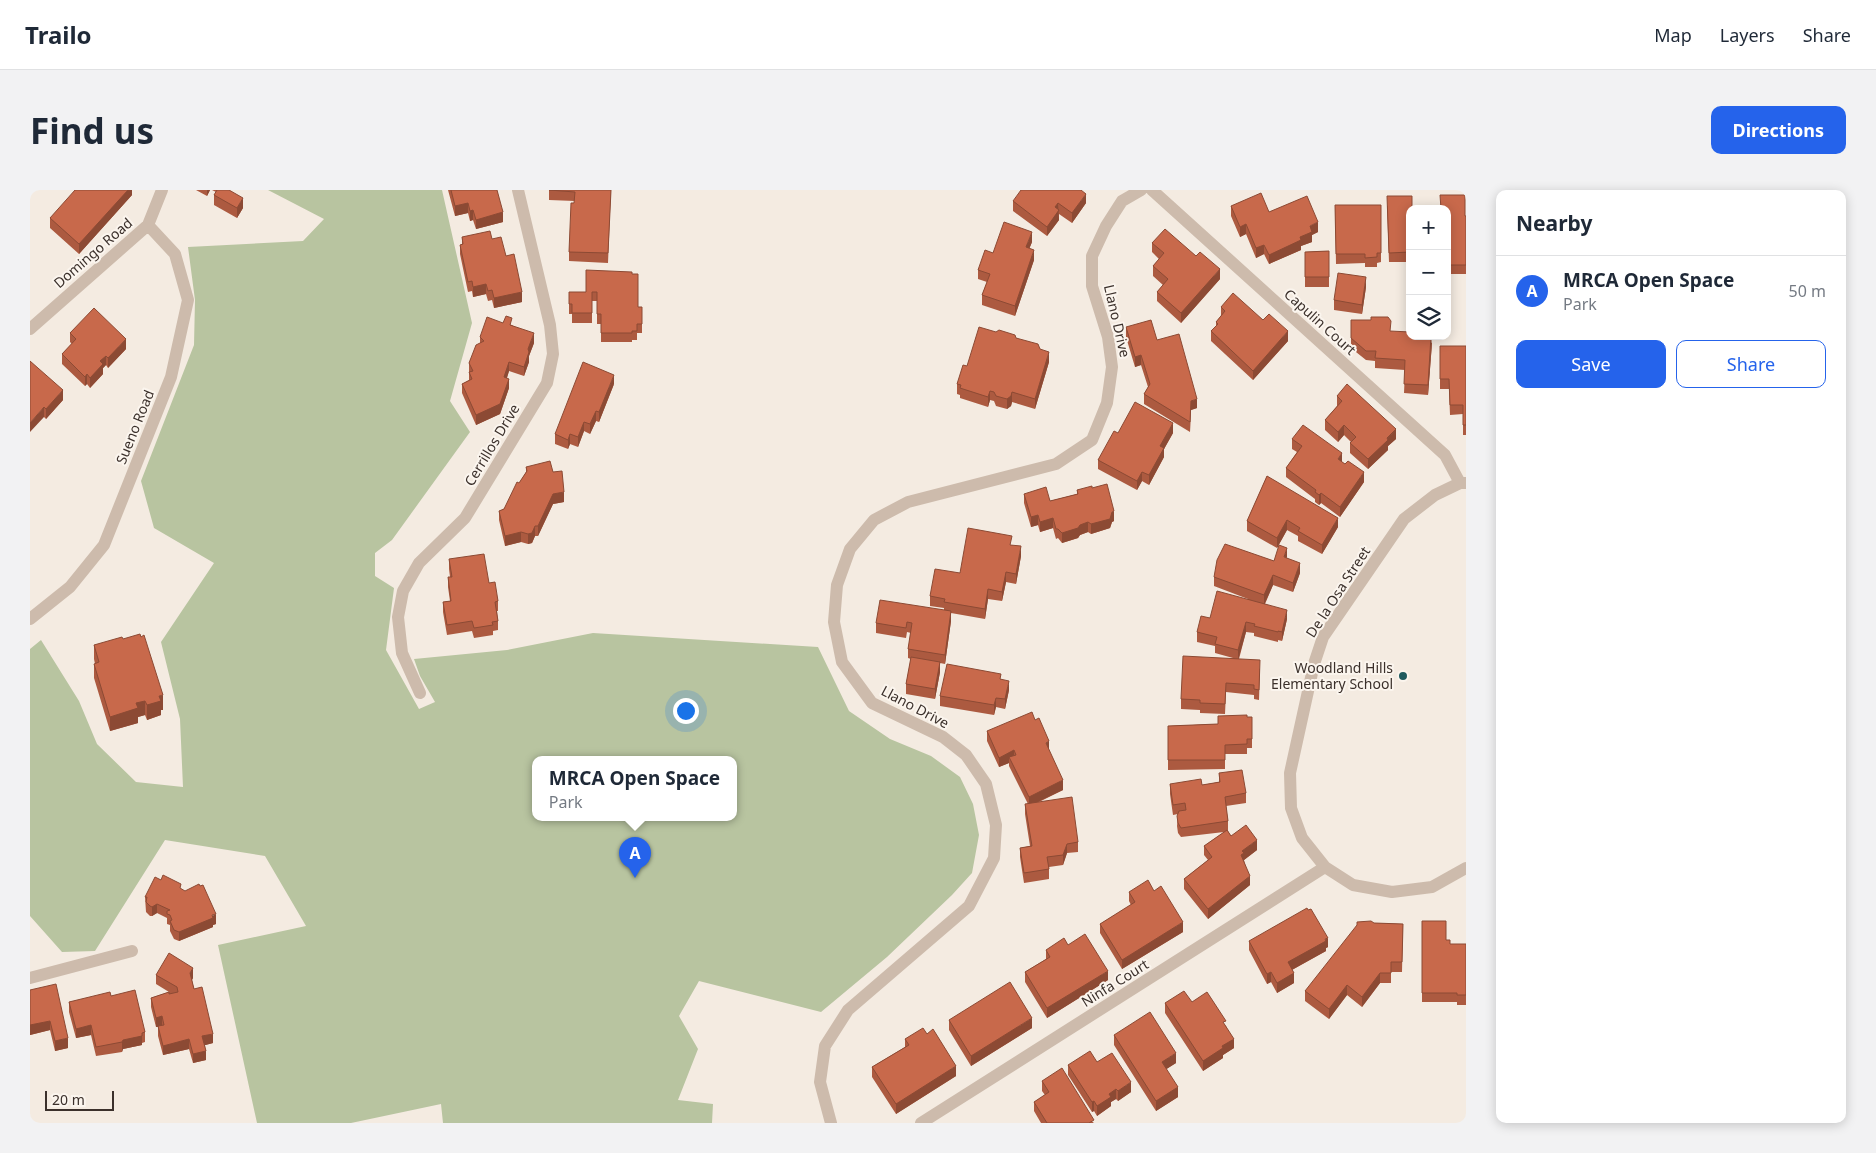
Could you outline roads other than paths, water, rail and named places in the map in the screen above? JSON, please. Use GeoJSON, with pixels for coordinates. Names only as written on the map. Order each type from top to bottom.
{"type":"FeatureCollection","features":[{"type":"Feature","properties":{"kind":"street","name":"Domingo Road"},"geometry":{"type":"LineString","coordinates":[[30,329],[148,225],[162,190]]}},
{"type":"Feature","properties":{"kind":"street","name":"Cerrillos Drive"},"geometry":{"type":"LineString","coordinates":[[420,693],[402,653],[398,617],[403,591],[419,562],[465,518],[547,383],[553,354],[550,325],[518,190]]}},
{"type":"Feature","properties":{"kind":"street","name":"Llano Drive"},"geometry":{"type":"LineString","coordinates":[[831,1123],[820,1082],[825,1046],[848,1010],[969,906],[994,858],[996,825],[986,784],[966,755],[942,737],[872,703],[842,662],[834,622],[837,585],[850,549],[874,520],[908,502],[1056,464],[1092,440],[1108,403],[1112,367],[1108,337],[1092,286],[1092,256],[1106,226],[1122,202],[1141,190]]}},
{"type":"Feature","properties":{"kind":"street","name":"Capulin Court"},"geometry":{"type":"LineString","coordinates":[[1152,190],[1445,455],[1463,483]]}},
{"type":"Feature","properties":{"kind":"street","name":"Sueno Road"},"geometry":{"type":"LineString","coordinates":[[30,619],[70,587],[104,545],[171,377],[188,300],[175,254],[148,225]]}},
{"type":"Feature","properties":{"kind":"street","name":"De la Osa Street"},"geometry":{"type":"LineString","coordinates":[[1463,483],[1435,495],[1404,519],[1323,637],[1314,664],[1290,773],[1291,808],[1302,838],[1325,867],[1353,885],[1392,892],[1432,887],[1466,868]]}},
{"type":"Feature","properties":{"kind":"street","name":"Ninfa Court"},"geometry":{"type":"LineString","coordinates":[[921,1123],[1325,867]]}},
{"type":"Feature","properties":{"kind":"street"},"geometry":{"type":"LineString","coordinates":[[30,978],[132,951]]}},
{"type":"Feature","properties":{"kind":"place","name":"Woodland Hills Elementary School"},"geometry":{"type":"Point","coordinates":[1403,676]}},
{"type":"Feature","properties":{"kind":"place","name":"MRCA Open Space"},"geometry":{"type":"Point","coordinates":[635,878]}}]}
